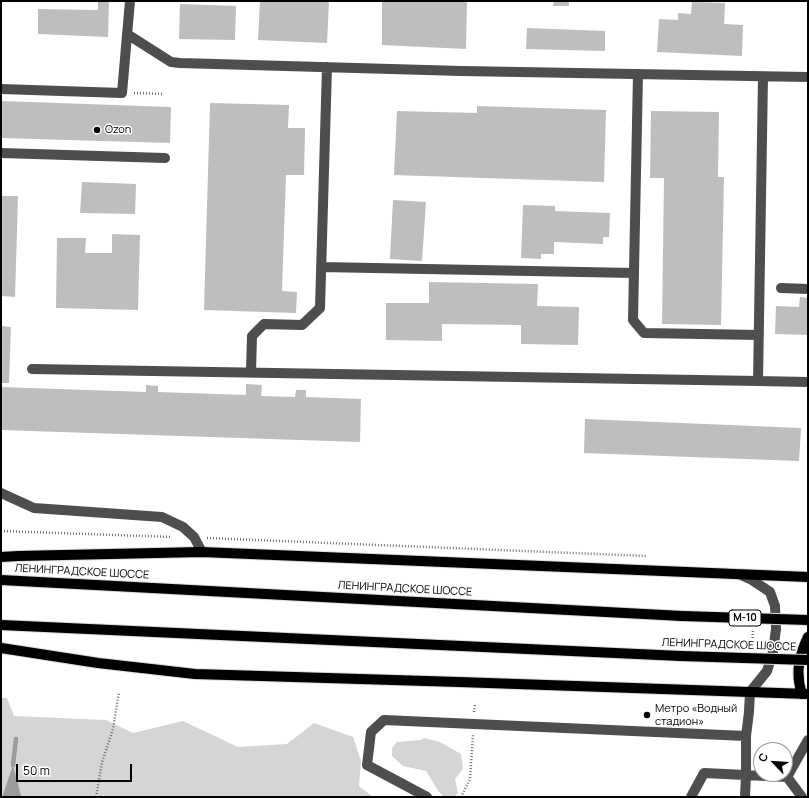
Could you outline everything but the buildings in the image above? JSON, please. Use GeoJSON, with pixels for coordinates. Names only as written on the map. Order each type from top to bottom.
{"type":"FeatureCollection","features":[{"type":"Feature","properties":{"kind":"main road"},"geometry":{"type":"LineString","coordinates":[[1,557],[202,552],[808,577]]}},
{"type":"Feature","properties":{"kind":"main road","name":"ЛЕНИНГРАДСКОЕ ШОССЕ"},"geometry":{"type":"LineString","coordinates":[[1,580],[682,616],[808,620]]}},
{"type":"Feature","properties":{"kind":"main road","name":"ЛЕНИНГРАДСКОЕ ШОССЕ"},"geometry":{"type":"LineString","coordinates":[[1,625],[681,656],[808,660]]}},
{"type":"Feature","properties":{"kind":"main road"},"geometry":{"type":"LineString","coordinates":[[805,694],[798,683],[798,669],[802,650],[808,637]]}},
{"type":"Feature","properties":{"kind":"main road"},"geometry":{"type":"LineString","coordinates":[[1,648],[98,663],[195,674],[805,694]]}},
{"type":"Feature","properties":{"kind":"street"},"geometry":{"type":"LineString","coordinates":[[1,88],[122,92],[130,1]]}},
{"type":"Feature","properties":{"kind":"street"},"geometry":{"type":"LineString","coordinates":[[127,34],[171,62],[327,67],[808,77]]}},
{"type":"Feature","properties":{"kind":"street"},"geometry":{"type":"LineString","coordinates":[[251,372],[252,336],[264,324],[302,325],[320,308],[327,67]]}},
{"type":"Feature","properties":{"kind":"street"},"geometry":{"type":"LineString","coordinates":[[638,74],[632,320],[644,333],[759,335]]}},
{"type":"Feature","properties":{"kind":"street"},"geometry":{"type":"LineString","coordinates":[[758,381],[763,77]]}},
{"type":"Feature","properties":{"kind":"street"},"geometry":{"type":"LineString","coordinates":[[1,153],[165,158]]}},
{"type":"Feature","properties":{"kind":"street"},"geometry":{"type":"LineString","coordinates":[[322,267],[634,273]]}},
{"type":"Feature","properties":{"kind":"street"},"geometry":{"type":"LineString","coordinates":[[781,288],[808,289]]}},
{"type":"Feature","properties":{"kind":"street"},"geometry":{"type":"LineString","coordinates":[[32,369],[808,382]]}},
{"type":"Feature","properties":{"kind":"street"},"geometry":{"type":"LineString","coordinates":[[1,493],[34,508],[162,516],[183,527],[194,537],[202,552]]}},
{"type":"Feature","properties":{"kind":"street"},"geometry":{"type":"LineString","coordinates":[[739,574],[752,580],[770,592],[775,606],[776,629],[774,652],[767,671],[750,692],[746,736],[745,797]]}},
{"type":"Feature","properties":{"kind":"street"},"geometry":{"type":"LineString","coordinates":[[427,797],[367,765],[371,732],[384,720],[746,736]]}},
{"type":"Feature","properties":{"kind":"street"},"geometry":{"type":"LineString","coordinates":[[793,766],[808,740]]}},
{"type":"Feature","properties":{"kind":"street"},"geometry":{"type":"LineString","coordinates":[[692,797],[704,773],[753,775]]}},
{"type":"Feature","properties":{"kind":"street"},"geometry":{"type":"LineString","coordinates":[[791,782],[802,797]]}},
{"type":"Feature","properties":{"kind":"path"},"geometry":{"type":"LineString","coordinates":[[122,92],[164,94]]}},
{"type":"Feature","properties":{"kind":"path"},"geometry":{"type":"LineString","coordinates":[[752,651],[754,628]]}},
{"type":"Feature","properties":{"kind":"path"},"geometry":{"type":"LineString","coordinates":[[96,797],[102,762],[113,729],[119,692]]}},
{"type":"Feature","properties":{"kind":"path"},"geometry":{"type":"LineString","coordinates":[[728,712],[730,707]]}},
{"type":"Feature","properties":{"kind":"path"},"geometry":{"type":"LineString","coordinates":[[461,797],[470,779],[471,771]]}},
{"type":"Feature","properties":{"kind":"shaded area"},"geometry":{"type":"Polygon","coordinates":[[[1,698],[7,698],[14,716],[106,720],[133,733],[183,721],[238,747],[287,744],[314,723],[353,737],[361,761],[359,786],[373,797],[22,797],[13,766],[1,797],[1,698]]]}},
{"type":"Feature","properties":{"kind":"shaded area"},"geometry":{"type":"Polygon","coordinates":[[[424,738],[440,742],[461,754],[463,769],[455,779],[458,793],[454,797],[444,797],[439,792],[426,771],[403,766],[392,756],[392,748],[397,742],[421,740],[424,738]]]}},
{"type":"Feature","properties":{"kind":"shaded area"},"geometry":{"type":"Polygon","coordinates":[[[13,765],[22,797],[2,797],[13,765]]]}},
{"type":"Feature","properties":{"kind":"waterway"},"geometry":{"type":"LineString","coordinates":[[13,765],[16,739]]}},
{"type":"Feature","properties":{"kind":"place","name":"Ozon"},"geometry":{"type":"Point","coordinates":[97,130]}},
{"type":"Feature","properties":{"kind":"place","name":"Метро «Водный стадион»"},"geometry":{"type":"Point","coordinates":[647,715]}}]}
